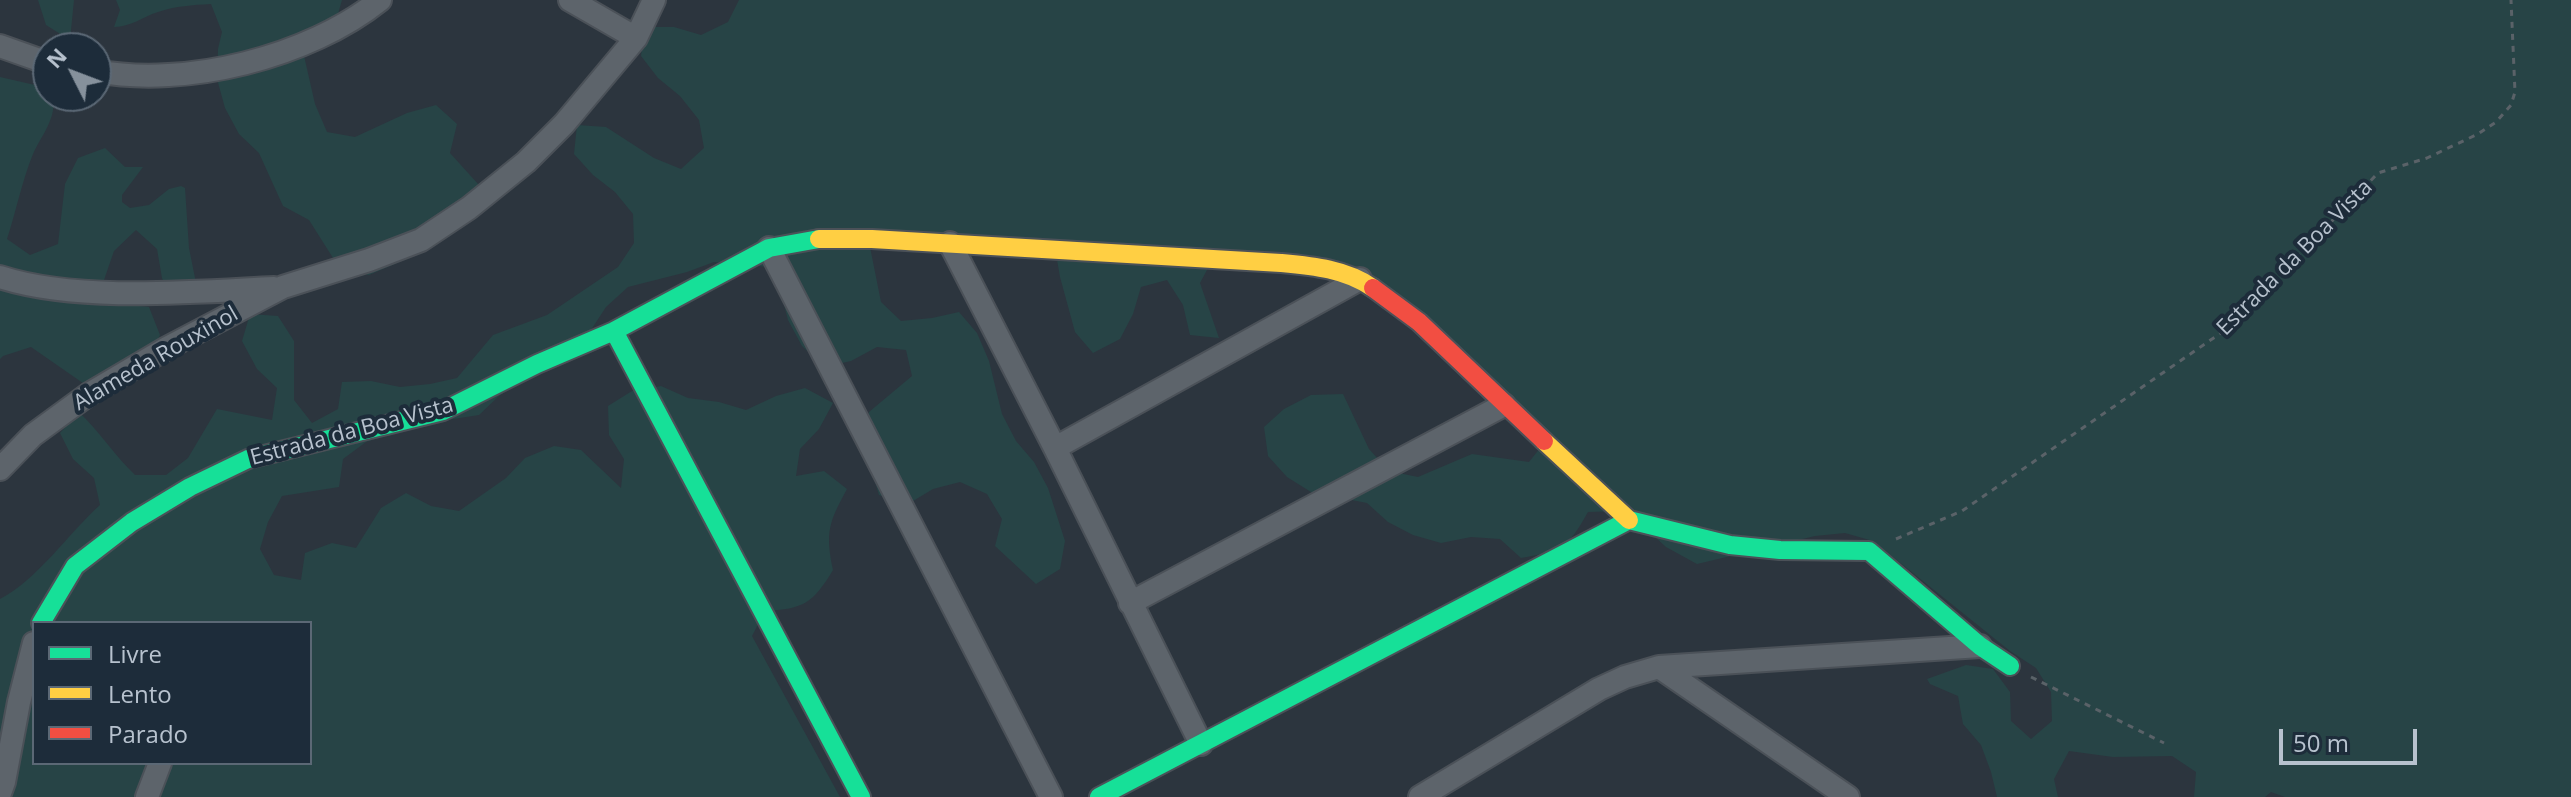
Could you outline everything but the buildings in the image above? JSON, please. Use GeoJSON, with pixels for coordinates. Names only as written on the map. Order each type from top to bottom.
{"type":"FeatureCollection","features":[{"type":"Feature","properties":{"kind":"street"},"geometry":{"type":"LineString","coordinates":[[112,72],[173,76],[238,66],[285,51],[338,27],[380,0]]}},
{"type":"Feature","properties":{"kind":"street"},"geometry":{"type":"LineString","coordinates":[[570,0],[636,38]]}},
{"type":"Feature","properties":{"kind":"street"},"geometry":{"type":"LineString","coordinates":[[0,277],[46,287],[97,291],[177,292],[283,287],[421,240],[469,208],[526,162],[564,124],[636,38],[654,0]]}},
{"type":"Feature","properties":{"kind":"street"},"geometry":{"type":"LineString","coordinates":[[0,46],[32,57]]}},
{"type":"Feature","properties":{"kind":"street","name":"Estrada da Boa Vista"},"geometry":{"type":"LineString","coordinates":[[42,621],[75,566],[132,522],[190,487],[248,459],[443,411],[537,364],[614,331],[769,248],[817,239],[950,243],[1281,263],[1319,267],[1360,279],[1419,322],[1629,520]]}},
{"type":"Feature","properties":{"kind":"street"},"geometry":{"type":"LineString","coordinates":[[950,243],[1201,744]]}},
{"type":"Feature","properties":{"kind":"street"},"geometry":{"type":"LineString","coordinates":[[769,248],[1051,797]]}},
{"type":"Feature","properties":{"kind":"street"},"geometry":{"type":"LineString","coordinates":[[1055,448],[1360,279]]}},
{"type":"Feature","properties":{"kind":"street","name":"Alameda Rouxinol"},"geometry":{"type":"LineString","coordinates":[[0,469],[33,435],[89,394],[167,348],[283,287]]}},
{"type":"Feature","properties":{"kind":"street"},"geometry":{"type":"LineString","coordinates":[[614,331],[861,797]]}},
{"type":"Feature","properties":{"kind":"street"},"geometry":{"type":"LineString","coordinates":[[1130,603],[1504,405]]}},
{"type":"Feature","properties":{"kind":"street"},"geometry":{"type":"LineString","coordinates":[[1099,797],[1629,520],[1730,545],[1780,550],[1869,551],[1980,646],[2010,666]]}},
{"type":"Feature","properties":{"kind":"street"},"geometry":{"type":"LineString","coordinates":[[1420,797],[1599,689],[1659,667],[1980,646]]}},
{"type":"Feature","properties":{"kind":"street"},"geometry":{"type":"LineString","coordinates":[[0,793],[32,651]]}},
{"type":"Feature","properties":{"kind":"street"},"geometry":{"type":"LineString","coordinates":[[1659,667],[1848,797]]}},
{"type":"Feature","properties":{"kind":"street"},"geometry":{"type":"LineString","coordinates":[[147,797],[159,765]]}},
{"type":"Feature","properties":{"kind":"path","name":"Estrada da Boa Vista"},"geometry":{"type":"LineString","coordinates":[[1869,551],[1962,511],[2231,326],[2378,173],[2427,158],[2496,122],[2511,105],[2515,92],[2511,0]]}},
{"type":"Feature","properties":{"kind":"path"},"geometry":{"type":"LineString","coordinates":[[2010,666],[2164,743]]}},
{"type":"Feature","properties":{"kind":"green space"},"geometry":{"type":"Polygon","coordinates":[[[38,0],[74,0],[71,32],[57,32],[46,25],[38,0]]]}},
{"type":"Feature","properties":{"kind":"green space"},"geometry":{"type":"Polygon","coordinates":[[[116,0],[342,0],[338,14],[302,47],[315,104],[327,132],[355,137],[407,113],[436,105],[457,124],[450,153],[488,195],[473,219],[450,236],[397,263],[369,275],[340,269],[309,220],[283,206],[259,153],[239,134],[225,108],[217,79],[222,32],[211,4],[171,8],[114,27],[120,10],[116,0]]]}},
{"type":"Feature","properties":{"kind":"green space"},"geometry":{"type":"Polygon","coordinates":[[[739,0],[2571,0],[2571,797],[2285,797],[2271,792],[2265,797],[2194,797],[2196,772],[2172,756],[2113,757],[2069,751],[2054,779],[2058,797],[1997,797],[1981,745],[1963,724],[1958,696],[1930,684],[1927,679],[1966,665],[1993,669],[2010,692],[2011,721],[2031,739],[2052,721],[2051,692],[2036,668],[2010,651],[1873,541],[1845,533],[1815,536],[1697,564],[1666,547],[1620,511],[1588,512],[1569,541],[1562,546],[1521,558],[1500,539],[1471,537],[1441,543],[1413,535],[1388,522],[1367,503],[1311,492],[1287,477],[1268,456],[1264,427],[1284,409],[1311,395],[1343,394],[1369,449],[1389,471],[1418,477],[1472,454],[1529,462],[1548,438],[1380,286],[1214,257],[1200,283],[1219,338],[1190,335],[1183,305],[1167,280],[1141,287],[1133,314],[1120,339],[1093,353],[1075,332],[1055,248],[870,247],[881,302],[901,321],[959,312],[977,333],[989,361],[1002,414],[1048,488],[1065,541],[1060,569],[1036,584],[995,546],[1002,519],[987,494],[960,482],[933,489],[908,504],[879,495],[863,441],[869,412],[912,376],[906,350],[877,347],[851,361],[824,367],[802,346],[788,320],[781,293],[768,267],[714,262],[628,287],[606,307],[589,333],[499,396],[479,415],[421,424],[366,442],[343,459],[339,487],[282,496],[268,522],[260,549],[274,575],[301,580],[305,553],[332,543],[356,548],[381,508],[406,493],[431,506],[459,511],[506,478],[525,458],[554,446],[581,450],[621,488],[624,459],[609,435],[608,406],[632,391],[661,386],[688,398],[746,410],[776,396],[805,388],[833,403],[819,429],[800,449],[796,476],[824,471],[847,489],[830,528],[833,570],[806,602],[765,611],[752,636],[840,797],[0,797],[0,599],[40,568],[100,505],[94,478],[73,459],[60,433],[79,412],[135,475],[166,475],[188,458],[217,409],[272,420],[277,388],[257,369],[242,341],[250,314],[278,316],[294,341],[294,400],[312,423],[338,409],[342,382],[371,381],[400,387],[457,378],[493,335],[547,315],[618,267],[634,243],[633,214],[615,192],[593,175],[574,154],[577,125],[606,127],[654,158],[681,169],[704,148],[699,120],[641,56],[644,27],[674,27],[701,35],[728,22],[739,0]]]}},
{"type":"Feature","properties":{"kind":"green space"},"geometry":{"type":"Polygon","coordinates":[[[0,77],[32,84],[32,112],[53,112],[29,164],[7,239],[30,255],[58,244],[65,184],[78,158],[105,148],[125,167],[143,167],[122,195],[122,202],[130,208],[149,205],[169,189],[185,188],[189,248],[200,303],[172,304],[162,278],[157,249],[136,230],[114,251],[104,280],[120,304],[149,307],[160,335],[139,372],[103,397],[31,347],[0,359],[0,77]]]}},
{"type":"Feature","properties":{"kind":"traffic: fast"},"geometry":{"type":"LineString","coordinates":[[42,621],[75,566],[132,522],[190,487],[248,459],[443,411],[537,364],[614,331],[769,248],[819,239]]}},
{"type":"Feature","properties":{"kind":"traffic: fast"},"geometry":{"type":"LineString","coordinates":[[614,331],[861,797]]}},
{"type":"Feature","properties":{"kind":"traffic: fast"},"geometry":{"type":"LineString","coordinates":[[1099,797],[1629,520],[1730,545],[1780,550],[1869,551],[1980,646],[2010,666]]}},
{"type":"Feature","properties":{"kind":"traffic: slow"},"geometry":{"type":"LineString","coordinates":[[819,239],[872,239],[1281,263],[1340,273],[1373,288]]}},
{"type":"Feature","properties":{"kind":"traffic: slow"},"geometry":{"type":"LineString","coordinates":[[1544,441],[1629,520]]}},
{"type":"Feature","properties":{"kind":"traffic: jam"},"geometry":{"type":"LineString","coordinates":[[1373,288],[1419,322],[1544,441]]}}]}
